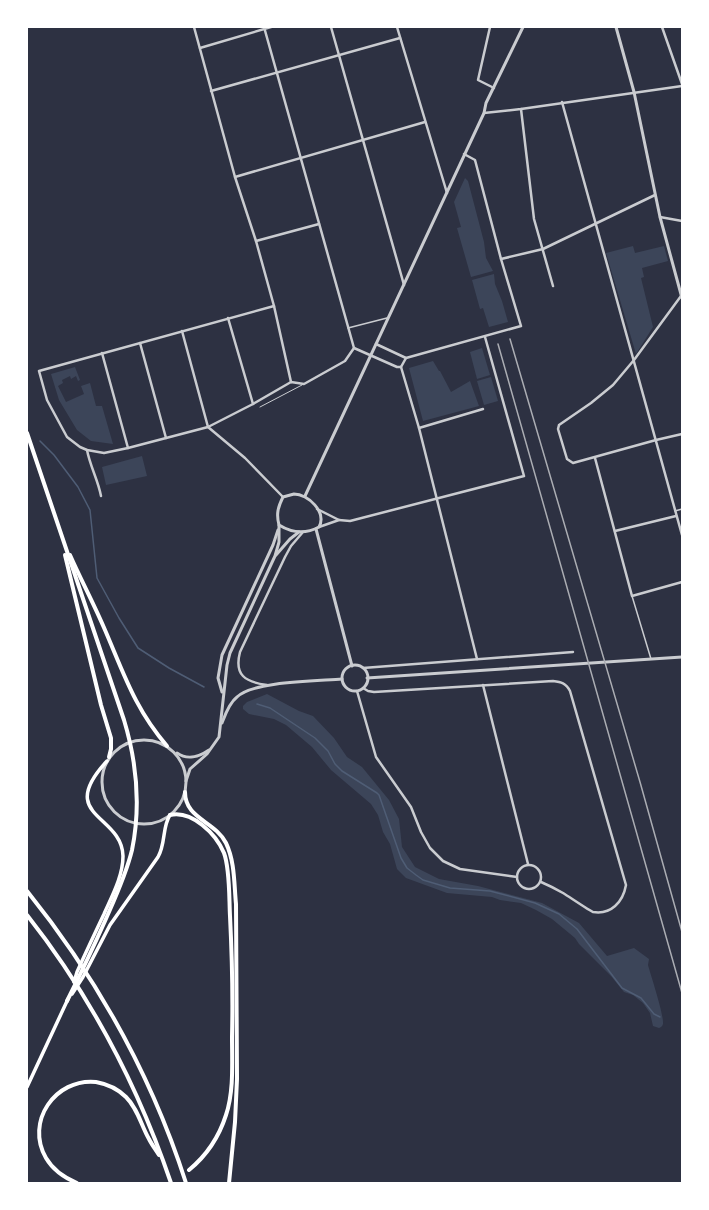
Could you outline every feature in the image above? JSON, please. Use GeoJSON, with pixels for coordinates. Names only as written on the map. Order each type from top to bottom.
{"type":"FeatureCollection","features":[{"type":"Feature","properties":{"kind":"highway"},"geometry":{"type":"LineString","coordinates":[[27,433],[127,732],[133,755],[137,783],[137,809],[134,836],[129,861],[122,883],[67,1001]]}},
{"type":"Feature","properties":{"kind":"highway"},"geometry":{"type":"LineString","coordinates":[[58,527],[132,693],[148,722],[167,746]]}},
{"type":"Feature","properties":{"kind":"highway"},"geometry":{"type":"LineString","coordinates":[[58,527],[111,738],[111,749],[108,759]]}},
{"type":"Feature","properties":{"kind":"highway"},"geometry":{"type":"LineString","coordinates":[[185,792],[186,802],[190,810],[215,830],[226,843],[232,862],[234,875],[236,904],[237,1079],[235,1122],[229,1183]]}},
{"type":"Feature","properties":{"kind":"highway"},"geometry":{"type":"LineString","coordinates":[[170,815],[181,814],[190,817],[203,826],[214,838],[224,852],[227,863],[229,894],[233,969],[232,1062],[230,1093],[226,1114],[216,1138],[201,1158],[189,1170]]}},
{"type":"Feature","properties":{"kind":"highway"},"geometry":{"type":"LineString","coordinates":[[27,892],[78,960],[122,1033],[166,1128],[186,1183]]}},
{"type":"Feature","properties":{"kind":"highway"},"geometry":{"type":"LineString","coordinates":[[27,915],[70,975],[102,1028],[127,1075],[150,1128],[171,1183]]}},
{"type":"Feature","properties":{"kind":"highway"},"geometry":{"type":"LineString","coordinates":[[77,1183],[58,1172],[47,1159],[41,1145],[39,1129],[42,1115],[49,1102],[60,1091],[75,1084],[90,1082],[99,1083],[114,1088],[125,1096],[136,1109],[149,1139],[164,1164]]}},
{"type":"Feature","properties":{"kind":"main road"},"geometry":{"type":"LineString","coordinates":[[27,1087],[67,1001],[77,972],[114,890],[122,866],[123,856],[120,843],[114,834],[93,812],[88,800],[90,781],[108,759]]}},
{"type":"Feature","properties":{"kind":"main road"},"geometry":{"type":"LineString","coordinates":[[67,1001],[83,977],[110,925],[158,856],[164,842],[167,821],[170,815]]}},
{"type":"Feature","properties":{"kind":"street"},"geometry":{"type":"LineString","coordinates":[[194,27],[235,177],[256,242],[274,306],[291,382]]}},
{"type":"Feature","properties":{"kind":"street"},"geometry":{"type":"LineString","coordinates":[[200,48],[271,27]]}},
{"type":"Feature","properties":{"kind":"street"},"geometry":{"type":"LineString","coordinates":[[331,27],[404,285]]}},
{"type":"Feature","properties":{"kind":"street"},"geometry":{"type":"LineString","coordinates":[[397,27],[447,192]]}},
{"type":"Feature","properties":{"kind":"street"},"geometry":{"type":"LineString","coordinates":[[490,27],[478,80],[494,88]]}},
{"type":"Feature","properties":{"kind":"street"},"geometry":{"type":"LineString","coordinates":[[305,496],[484,113],[486,103],[523,27]]}},
{"type":"Feature","properties":{"kind":"street"},"geometry":{"type":"LineString","coordinates":[[616,27],[634,92],[660,216],[682,296],[613,386],[559,425],[558,429],[567,459],[574,463],[682,434]]}},
{"type":"Feature","properties":{"kind":"street"},"geometry":{"type":"LineString","coordinates":[[484,113],[521,109],[682,85],[662,27]]}},
{"type":"Feature","properties":{"kind":"street"},"geometry":{"type":"LineString","coordinates":[[264,28],[354,348],[401,367]]}},
{"type":"Feature","properties":{"kind":"street"},"geometry":{"type":"LineString","coordinates":[[212,91],[400,38]]}},
{"type":"Feature","properties":{"kind":"street"},"geometry":{"type":"LineString","coordinates":[[562,102],[682,535]]}},
{"type":"Feature","properties":{"kind":"street"},"geometry":{"type":"LineString","coordinates":[[521,109],[534,219],[553,286]]}},
{"type":"Feature","properties":{"kind":"street"},"geometry":{"type":"LineString","coordinates":[[235,177],[425,122]]}},
{"type":"Feature","properties":{"kind":"street"},"geometry":{"type":"LineString","coordinates":[[376,344],[406,358],[521,326],[501,259],[475,160],[464,154]]}},
{"type":"Feature","properties":{"kind":"street"},"geometry":{"type":"LineString","coordinates":[[501,259],[542,249],[655,195]]}},
{"type":"Feature","properties":{"kind":"street"},"geometry":{"type":"LineString","coordinates":[[660,216],[682,221]]}},
{"type":"Feature","properties":{"kind":"street"},"geometry":{"type":"LineString","coordinates":[[256,242],[319,224]]}},
{"type":"Feature","properties":{"kind":"street"},"geometry":{"type":"LineString","coordinates":[[274,306],[39,371],[47,400],[67,437],[80,447],[87,450],[104,453],[208,427],[253,404],[291,382],[304,384],[345,361],[354,348]]}},
{"type":"Feature","properties":{"kind":"street"},"geometry":{"type":"LineString","coordinates":[[228,318],[253,404]]}},
{"type":"Feature","properties":{"kind":"street"},"geometry":{"type":"LineString","coordinates":[[348,328],[389,318]]}},
{"type":"Feature","properties":{"kind":"street"},"geometry":{"type":"LineString","coordinates":[[182,332],[208,427],[245,458],[283,497]]}},
{"type":"Feature","properties":{"kind":"street"},"geometry":{"type":"LineString","coordinates":[[317,508],[339,520],[350,521],[524,476],[485,337]]}},
{"type":"Feature","properties":{"kind":"street"},"geometry":{"type":"LineString","coordinates":[[140,343],[166,438]]}},
{"type":"Feature","properties":{"kind":"street"},"geometry":{"type":"LineString","coordinates":[[102,353],[128,448]]}},
{"type":"Feature","properties":{"kind":"street"},"geometry":{"type":"LineString","coordinates":[[406,358],[401,367],[419,428],[477,659]]}},
{"type":"Feature","properties":{"kind":"street"},"geometry":{"type":"LineString","coordinates":[[419,428],[483,409]]}},
{"type":"Feature","properties":{"kind":"street"},"geometry":{"type":"LineString","coordinates":[[87,450],[90,464],[102,496]]}},
{"type":"Feature","properties":{"kind":"street"},"geometry":{"type":"LineString","coordinates":[[595,458],[632,596],[651,660]]}},
{"type":"Feature","properties":{"kind":"street"},"geometry":{"type":"LineString","coordinates":[[283,497],[294,494],[305,496],[317,508],[322,517],[322,522],[317,528]]}},
{"type":"Feature","properties":{"kind":"street"},"geometry":{"type":"LineString","coordinates":[[186,782],[190,769],[212,748],[219,737],[223,693],[230,653],[275,556],[279,542],[279,526],[277,517],[278,508],[283,497]]}},
{"type":"Feature","properties":{"kind":"street"},"geometry":{"type":"LineString","coordinates":[[675,511],[682,509]]}},
{"type":"Feature","properties":{"kind":"street"},"geometry":{"type":"LineString","coordinates":[[614,531],[676,516]]}},
{"type":"Feature","properties":{"kind":"street"},"geometry":{"type":"LineString","coordinates":[[275,556],[287,542],[301,532],[339,520]]}},
{"type":"Feature","properties":{"kind":"street"},"geometry":{"type":"LineString","coordinates":[[279,526],[287,530],[301,532]]}},
{"type":"Feature","properties":{"kind":"street"},"geometry":{"type":"LineString","coordinates":[[223,693],[218,678],[222,655],[273,545],[279,526]]}},
{"type":"Feature","properties":{"kind":"street"},"geometry":{"type":"LineString","coordinates":[[317,528],[352,666]]}},
{"type":"Feature","properties":{"kind":"street"},"geometry":{"type":"LineString","coordinates":[[267,685],[253,682],[245,678],[238,667],[238,659],[285,557],[301,532]]}},
{"type":"Feature","properties":{"kind":"street"},"geometry":{"type":"LineString","coordinates":[[632,596],[682,582]]}},
{"type":"Feature","properties":{"kind":"street"},"geometry":{"type":"LineString","coordinates":[[363,668],[367,674],[367,678],[363,688],[357,691],[344,686],[342,679],[346,669],[352,666],[359,666],[363,668],[573,652]]}},
{"type":"Feature","properties":{"kind":"street"},"geometry":{"type":"LineString","coordinates":[[367,678],[682,657]]}},
{"type":"Feature","properties":{"kind":"street"},"geometry":{"type":"LineString","coordinates":[[220,727],[228,709],[237,696],[250,689],[267,685],[342,679]]}},
{"type":"Feature","properties":{"kind":"street"},"geometry":{"type":"LineString","coordinates":[[363,688],[374,692],[553,681],[561,682],[567,686],[570,691],[626,885],[623,896],[617,904],[605,911],[591,912],[561,891],[541,882]]}},
{"type":"Feature","properties":{"kind":"street"},"geometry":{"type":"LineString","coordinates":[[483,685],[528,864]]}},
{"type":"Feature","properties":{"kind":"street"},"geometry":{"type":"LineString","coordinates":[[357,691],[376,757],[412,807],[421,832],[430,848],[443,861],[460,869],[517,877]]}},
{"type":"Feature","properties":{"kind":"street"},"geometry":{"type":"LineString","coordinates":[[171,749],[181,762],[185,771],[185,792],[179,805],[170,815],[158,822],[149,824],[140,824],[127,821],[116,814],[107,804],[102,791],[102,773],[108,759],[118,748],[124,744],[139,740],[155,741],[167,746],[180,755],[188,757],[197,756],[212,748]]}},
{"type":"Feature","properties":{"kind":"street"},"geometry":{"type":"LineString","coordinates":[[528,864],[533,865],[542,874],[541,882],[538,887],[528,889],[520,885],[517,877],[519,870],[528,864]]}},
{"type":"Feature","properties":{"kind":"lane"},"geometry":{"type":"LineString","coordinates":[[260,408],[304,384]]}},
{"type":"Feature","properties":{"kind":"shaded area"},"geometry":{"type":"Polygon","coordinates":[[[465,178],[468,181],[484,242],[486,258],[493,271],[471,277],[457,228],[461,227],[454,202],[465,178]]]}},
{"type":"Feature","properties":{"kind":"shaded area"},"geometry":{"type":"Polygon","coordinates":[[[633,246],[635,253],[664,246],[668,261],[642,268],[644,277],[641,278],[653,327],[636,354],[606,253],[633,246]]]}},
{"type":"Feature","properties":{"kind":"shaded area"},"geometry":{"type":"Polygon","coordinates":[[[494,274],[495,284],[508,322],[489,327],[483,308],[480,309],[472,280],[494,274]]]}},
{"type":"Feature","properties":{"kind":"shaded area"},"geometry":{"type":"Polygon","coordinates":[[[482,348],[490,375],[477,379],[470,352],[482,348]]]}},
{"type":"Feature","properties":{"kind":"shaded area"},"geometry":{"type":"Polygon","coordinates":[[[433,361],[451,392],[470,381],[479,406],[423,421],[409,368],[433,361]]]}},
{"type":"Feature","properties":{"kind":"shaded area"},"geometry":{"type":"Polygon","coordinates":[[[75,367],[80,380],[78,381],[76,376],[71,379],[70,376],[62,380],[63,383],[58,386],[66,402],[84,394],[81,386],[90,383],[96,406],[102,406],[113,444],[91,441],[77,430],[59,400],[51,374],[75,367]]]}},
{"type":"Feature","properties":{"kind":"shaded area"},"geometry":{"type":"Polygon","coordinates":[[[491,377],[498,401],[484,405],[477,381],[491,377]]]}},
{"type":"Feature","properties":{"kind":"shaded area"},"geometry":{"type":"Polygon","coordinates":[[[142,456],[147,476],[106,485],[102,467],[142,456]]]}},
{"type":"Feature","properties":{"kind":"shaded area"},"geometry":{"type":"Polygon","coordinates":[[[267,694],[299,711],[313,716],[334,738],[347,757],[362,767],[389,800],[399,819],[402,847],[415,867],[439,879],[478,886],[542,903],[579,923],[607,956],[634,948],[649,959],[648,965],[662,1013],[662,1026],[659,1028],[653,1026],[650,1013],[643,1003],[633,995],[624,992],[575,938],[552,919],[521,903],[500,900],[492,897],[447,893],[406,878],[397,869],[390,844],[383,832],[378,815],[371,804],[331,770],[312,747],[286,725],[274,719],[249,714],[243,709],[243,706],[247,702],[267,694]]]}},
{"type":"Feature","properties":{"kind":"waterway"},"geometry":{"type":"LineString","coordinates":[[40,441],[54,455],[78,487],[90,510],[97,578],[119,618],[138,648],[169,668],[204,687]]}},
{"type":"Feature","properties":{"kind":"waterway"},"geometry":{"type":"LineString","coordinates":[[257,704],[270,708],[315,738],[328,751],[335,764],[342,771],[379,795],[401,858],[407,868],[416,875],[423,880],[450,888],[490,891],[535,903],[559,914],[577,929],[622,988],[641,998],[654,1014],[660,1017]]}},
{"type":"Feature","properties":{"kind":"railway"},"geometry":{"type":"LineString","coordinates":[[510,339],[640,782],[682,932]]}},
{"type":"Feature","properties":{"kind":"railway"},"geometry":{"type":"LineString","coordinates":[[498,344],[682,993]]}}]}
